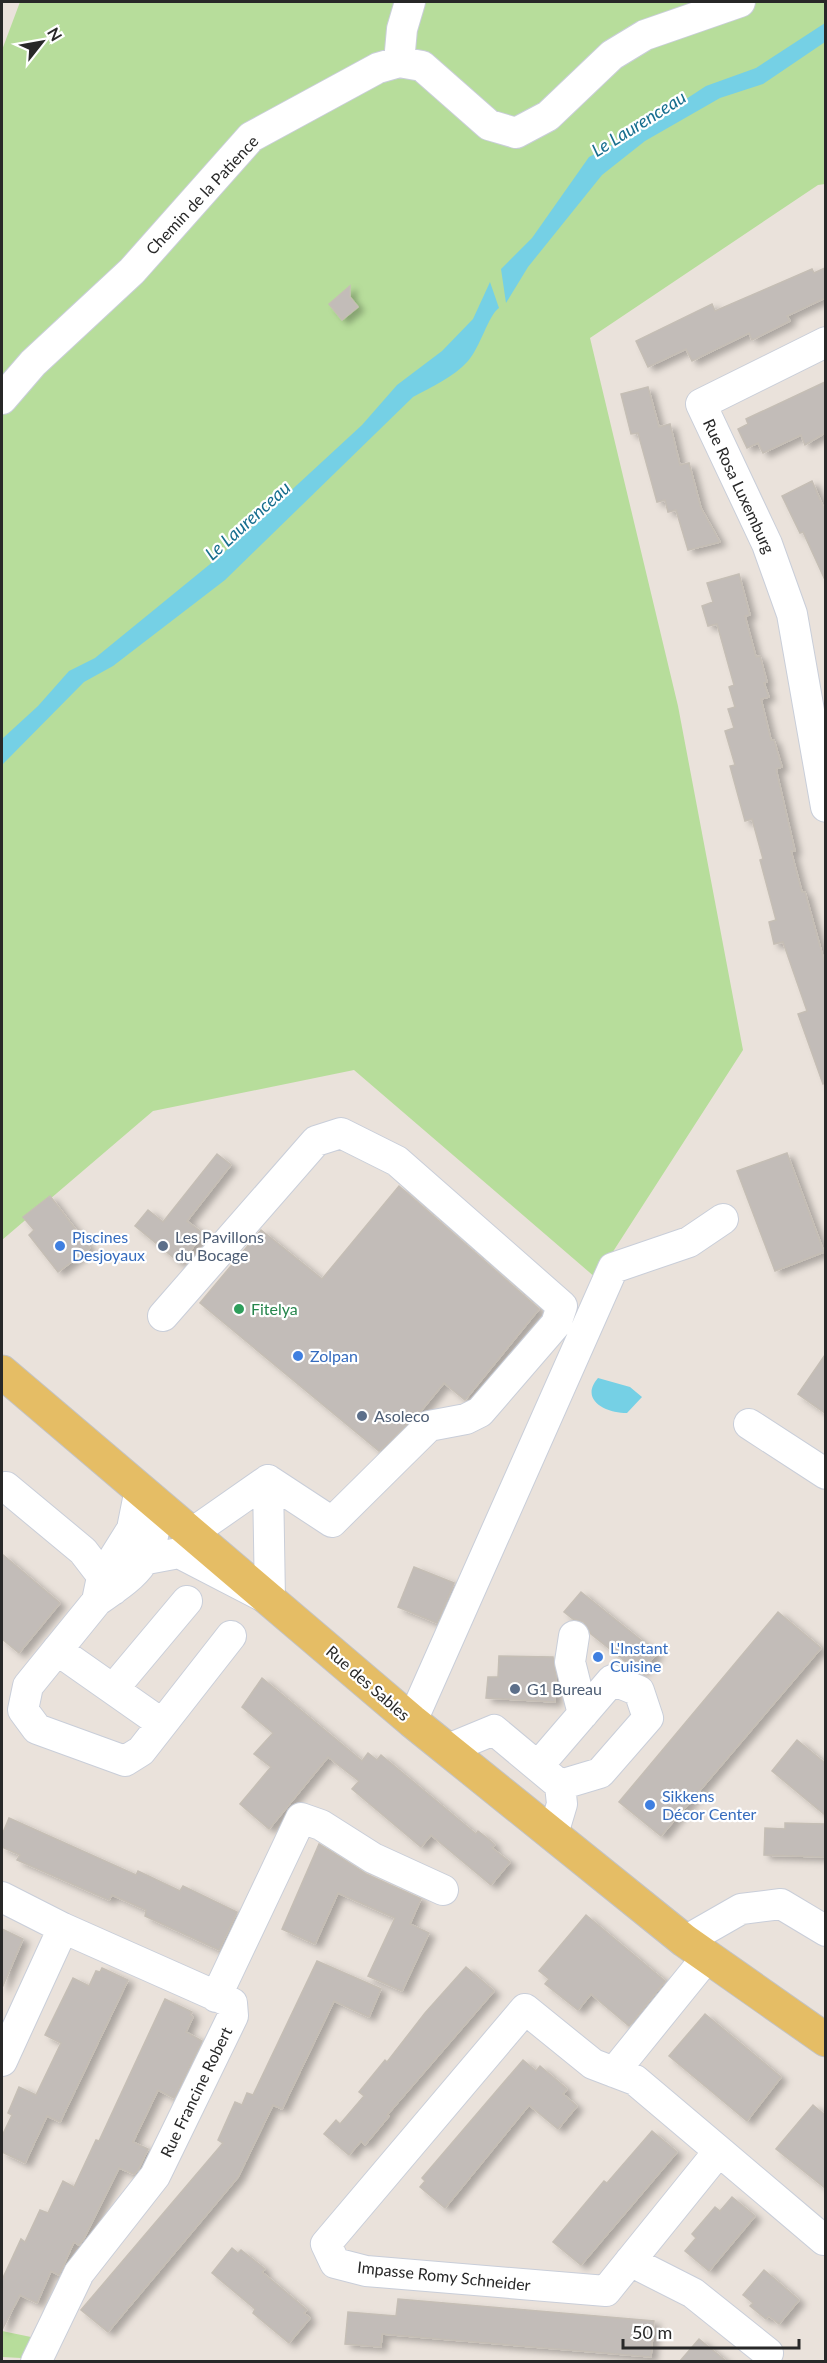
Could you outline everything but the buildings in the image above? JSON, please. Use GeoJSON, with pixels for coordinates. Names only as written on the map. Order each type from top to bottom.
{"type":"FeatureCollection","features":[{"type":"Feature","properties":{"kind":"main road","name":"Rue des Sables"},"geometry":{"type":"LineString","coordinates":[[2,1372],[412,1720],[696,1949],[825,2040]]}},
{"type":"Feature","properties":{"kind":"main road","name":"Rue des Sables"},"geometry":{"type":"LineString","coordinates":[[742,1983],[825,2065]]}},
{"type":"Feature","properties":{"kind":"street"},"geometry":{"type":"LineString","coordinates":[[410,2],[402,28],[399,62],[422,66],[489,125],[516,132],[548,116],[612,55],[645,35],[740,2]]}},
{"type":"Feature","properties":{"kind":"street","name":"Chemin de la Patience"},"geometry":{"type":"LineString","coordinates":[[2,399],[33,363],[132,271],[250,137],[378,68],[399,62]]}},
{"type":"Feature","properties":{"kind":"street","name":"Rue Rosa Luxemburg"},"geometry":{"type":"LineString","coordinates":[[817,704],[792,614],[767,544],[701,404],[825,342]]}},
{"type":"Feature","properties":{"kind":"street"},"geometry":{"type":"LineString","coordinates":[[817,704],[825,807]]}},
{"type":"Feature","properties":{"kind":"street"},"geometry":{"type":"LineString","coordinates":[[163,1316],[316,1141],[341,1133],[397,1161],[562,1306],[556,1324],[480,1412],[466,1419],[429,1426],[332,1522],[268,1480]]}},
{"type":"Feature","properties":{"kind":"street"},"geometry":{"type":"LineString","coordinates":[[412,1720],[613,1268],[689,1242],[723,1219]]}},
{"type":"Feature","properties":{"kind":"street"},"geometry":{"type":"LineString","coordinates":[[749,1425],[825,1474]]}},
{"type":"Feature","properties":{"kind":"street"},"geometry":{"type":"LineString","coordinates":[[192,1533],[268,1480]]}},
{"type":"Feature","properties":{"kind":"street"},"geometry":{"type":"LineString","coordinates":[[147,1559],[179,1553],[270,1600],[268,1480]]}},
{"type":"Feature","properties":{"kind":"street"},"geometry":{"type":"LineString","coordinates":[[6,1487],[83,1551],[104,1590]]}},
{"type":"Feature","properties":{"kind":"street"},"geometry":{"type":"LineString","coordinates":[[104,1590],[131,1578],[147,1559],[150,1498]]}},
{"type":"Feature","properties":{"kind":"street"},"geometry":{"type":"LineString","coordinates":[[150,1498],[132,1529],[104,1590],[28,1686],[23,1710],[36,1729],[125,1761],[141,1751],[231,1636]]}},
{"type":"Feature","properties":{"kind":"street"},"geometry":{"type":"LineString","coordinates":[[114,1688],[187,1601]]}},
{"type":"Feature","properties":{"kind":"street"},"geometry":{"type":"LineString","coordinates":[[574,1636],[570,1662],[583,1713]]}},
{"type":"Feature","properties":{"kind":"street"},"geometry":{"type":"LineString","coordinates":[[57,1650],[161,1723]]}},
{"type":"Feature","properties":{"kind":"street"},"geometry":{"type":"LineString","coordinates":[[537,1766],[612,1680],[639,1691],[648,1718],[600,1773],[561,1785]]}},
{"type":"Feature","properties":{"kind":"street"},"geometry":{"type":"LineString","coordinates":[[448,1749],[494,1730],[561,1785],[562,1804],[553,1834]]}},
{"type":"Feature","properties":{"kind":"street"},"geometry":{"type":"LineString","coordinates":[[216,1997],[301,1818],[321,1824],[374,1858],[443,1890]]}},
{"type":"Feature","properties":{"kind":"street","name":"Rue Francine Robert"},"geometry":{"type":"LineString","coordinates":[[2,1897],[63,1928],[232,2003],[233,2016],[154,2176],[79,2273],[36,2361]]}},
{"type":"Feature","properties":{"kind":"street"},"geometry":{"type":"LineString","coordinates":[[614,2072],[696,1949],[741,1909],[781,1904],[825,1931]]}},
{"type":"Feature","properties":{"kind":"street"},"geometry":{"type":"LineString","coordinates":[[2,2061],[63,1928]]}},
{"type":"Feature","properties":{"kind":"street","name":"Impasse Romy Schneider"},"geometry":{"type":"LineString","coordinates":[[525,2010],[593,2064],[635,2080],[719,2151],[606,2290],[366,2271],[335,2263],[326,2244],[525,2010]]}},
{"type":"Feature","properties":{"kind":"street"},"geometry":{"type":"LineString","coordinates":[[719,2151],[824,2240]]}},
{"type":"Feature","properties":{"kind":"street"},"geometry":{"type":"LineString","coordinates":[[630,2261],[693,2293],[768,2353]]}},
{"type":"Feature","properties":{"kind":"green space"},"geometry":{"type":"Polygon","coordinates":[[[20,2],[825,2],[825,184],[818,185],[590,338],[678,706],[743,1050],[596,1278],[354,1070],[153,1111],[2,1240],[2,50],[20,2]]]}},
{"type":"Feature","properties":{"kind":"green space"},"geometry":{"type":"Polygon","coordinates":[[[2,2331],[31,2337],[21,2358],[2,2357],[2,2331]]]}},
{"type":"Feature","properties":{"kind":"water"},"geometry":{"type":"Polygon","coordinates":[[[825,23],[825,42],[763,84],[720,98],[645,141],[602,175],[528,267],[506,303],[501,269],[532,238],[589,157],[634,133],[706,86],[756,68],[825,23]]]}},
{"type":"Feature","properties":{"kind":"water"},"geometry":{"type":"Polygon","coordinates":[[[490,282],[499,308],[495,311],[472,355],[462,367],[413,397],[225,580],[113,666],[84,682],[2,765],[2,739],[38,706],[69,671],[95,658],[220,556],[362,425],[397,385],[442,351],[473,319],[490,282]]]}},
{"type":"Feature","properties":{"kind":"water"},"geometry":{"type":"Polygon","coordinates":[[[598,1378],[630,1387],[642,1397],[627,1413],[604,1408],[593,1399],[593,1386],[598,1378]]]}},
{"type":"Feature","properties":{"kind":"place","name":"Piscines Desjoyaux"},"geometry":{"type":"Point","coordinates":[60,1246]}},
{"type":"Feature","properties":{"kind":"place","name":"Les Pavillons du Bocage"},"geometry":{"type":"Point","coordinates":[163,1246]}},
{"type":"Feature","properties":{"kind":"place","name":"Fitelya"},"geometry":{"type":"Point","coordinates":[239,1309]}},
{"type":"Feature","properties":{"kind":"place","name":"Zolpan"},"geometry":{"type":"Point","coordinates":[298,1356]}},
{"type":"Feature","properties":{"kind":"place","name":"Asoleco"},"geometry":{"type":"Point","coordinates":[362,1416]}},
{"type":"Feature","properties":{"kind":"place","name":"L'Instant Cuisine"},"geometry":{"type":"Point","coordinates":[598,1657]}},
{"type":"Feature","properties":{"kind":"place","name":"G1 Bureau"},"geometry":{"type":"Point","coordinates":[515,1689]}},
{"type":"Feature","properties":{"kind":"place","name":"Sikkens Décor Center"},"geometry":{"type":"Point","coordinates":[650,1805]}},
{"type":"Feature","properties":{"kind":"water label","name":"Le Laurenceau"},"geometry":{"type":"Point","coordinates":[639,124]}},
{"type":"Feature","properties":{"kind":"water label","name":"Le Laurenceau"},"geometry":{"type":"Point","coordinates":[248,521]}}]}
